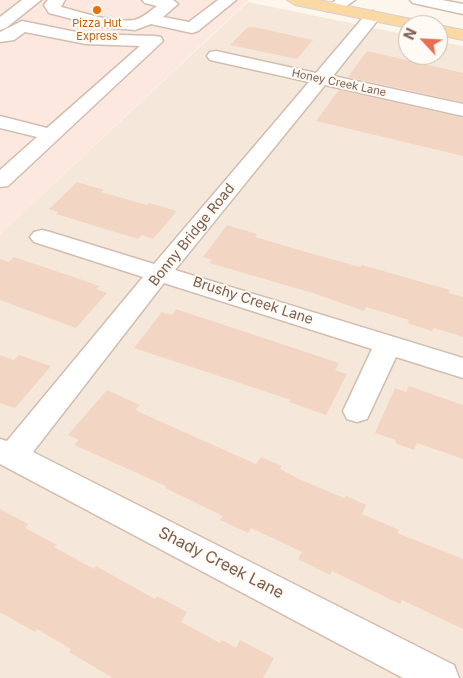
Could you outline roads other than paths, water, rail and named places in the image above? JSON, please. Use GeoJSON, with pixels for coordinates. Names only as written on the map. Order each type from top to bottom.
{"type":"FeatureCollection","features":[{"type":"Feature","properties":{"kind":"main road"},"geometry":{"type":"LineString","coordinates":[[294,0],[340,4],[373,16],[398,21]]}},
{"type":"Feature","properties":{"kind":"main road"},"geometry":{"type":"LineString","coordinates":[[448,32],[463,35]]}},
{"type":"Feature","properties":{"kind":"street"},"geometry":{"type":"LineString","coordinates":[[2,35],[19,9],[33,0]]}},
{"type":"Feature","properties":{"kind":"street"},"geometry":{"type":"LineString","coordinates":[[57,0],[52,5],[55,10],[103,22],[132,25],[150,19],[170,4],[150,0]]}},
{"type":"Feature","properties":{"kind":"street"},"geometry":{"type":"LineString","coordinates":[[2,35],[22,26],[92,39],[155,41],[176,37],[192,28],[228,0]]}},
{"type":"Feature","properties":{"kind":"street"},"geometry":{"type":"LineString","coordinates":[[418,0],[463,9]]}},
{"type":"Feature","properties":{"kind":"street","name":"Bonny Bridge Road"},"geometry":{"type":"LineString","coordinates":[[7,453],[373,16]]}},
{"type":"Feature","properties":{"kind":"street"},"geometry":{"type":"LineString","coordinates":[[150,19],[192,28]]}},
{"type":"Feature","properties":{"kind":"street"},"geometry":{"type":"LineString","coordinates":[[0,181],[155,41]]}},
{"type":"Feature","properties":{"kind":"street","name":"Honey Creek Lane"},"geometry":{"type":"LineString","coordinates":[[216,56],[463,110]]}},
{"type":"Feature","properties":{"kind":"street"},"geometry":{"type":"LineString","coordinates":[[0,122],[51,135]]}},
{"type":"Feature","properties":{"kind":"street","name":"Brushy Creek Lane"},"geometry":{"type":"LineString","coordinates":[[42,237],[160,272],[463,368]]}},
{"type":"Feature","properties":{"kind":"street"},"geometry":{"type":"LineString","coordinates":[[357,411],[388,344]]}},
{"type":"Feature","properties":{"kind":"street","name":"Shady Creek Lane"},"geometry":{"type":"LineString","coordinates":[[7,453],[442,678]]}},
{"type":"Feature","properties":{"kind":"place","name":"Pizza Hut Express"},"geometry":{"type":"Point","coordinates":[97,10]}}]}
